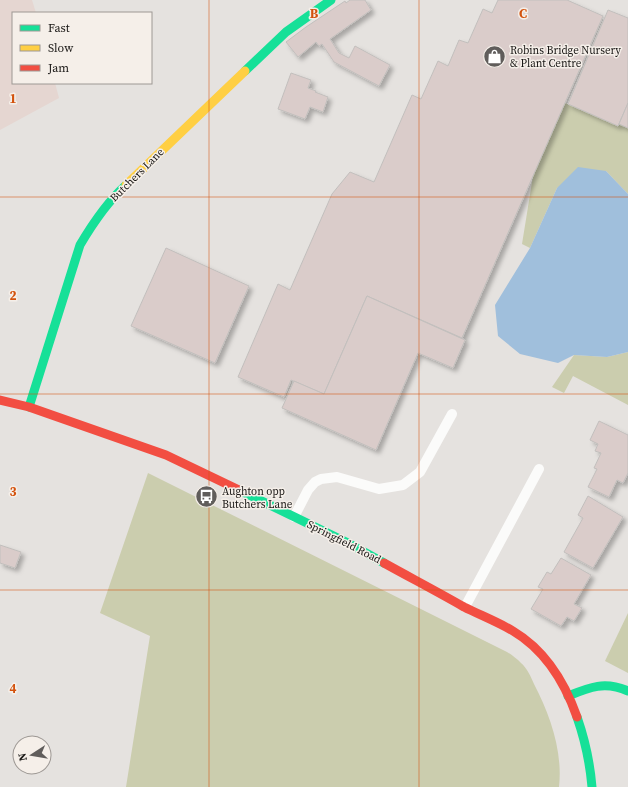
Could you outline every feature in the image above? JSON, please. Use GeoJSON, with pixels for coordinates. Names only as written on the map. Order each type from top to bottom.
{"type":"FeatureCollection","features":[{"type":"Feature","properties":{"kind":"street","name":"Butchers Lane"},"geometry":{"type":"LineString","coordinates":[[29,407],[80,245],[92,224],[117,193],[286,32],[331,0]]}},
{"type":"Feature","properties":{"kind":"street","name":"Springfield Road"},"geometry":{"type":"LineString","coordinates":[[0,400],[29,407],[166,454],[346,542],[465,607],[513,631],[530,643],[544,657],[558,676],[576,714],[585,740],[590,765],[592,787]]}},
{"type":"Feature","properties":{"kind":"street"},"geometry":{"type":"LineString","coordinates":[[568,696],[599,685],[609,684],[619,686],[628,691]]}},
{"type":"Feature","properties":{"kind":"lane"},"geometry":{"type":"LineString","coordinates":[[294,517],[308,490],[315,482],[321,479],[337,477],[378,489],[403,485],[420,472],[452,414]]}},
{"type":"Feature","properties":{"kind":"lane"},"geometry":{"type":"LineString","coordinates":[[465,607],[539,469]]}},
{"type":"Feature","properties":{"kind":"shaded area"},"geometry":{"type":"Polygon","coordinates":[[[0,0],[32,0],[36,12],[12,12],[12,84],[55,84],[59,98],[0,130],[0,0]]]}},
{"type":"Feature","properties":{"kind":"green space"},"geometry":{"type":"Polygon","coordinates":[[[565,103],[618,126],[619,124],[628,128],[628,194],[606,171],[557,188],[530,248],[522,244],[533,176],[565,103]]]}},
{"type":"Feature","properties":{"kind":"green space"},"geometry":{"type":"Polygon","coordinates":[[[628,352],[628,405],[573,376],[564,393],[552,387],[574,355],[607,357],[628,352]]]}},
{"type":"Feature","properties":{"kind":"green space"},"geometry":{"type":"Polygon","coordinates":[[[148,473],[513,656],[529,673],[550,721],[559,760],[559,787],[126,787],[150,636],[100,613],[148,473]]]}},
{"type":"Feature","properties":{"kind":"green space"},"geometry":{"type":"Polygon","coordinates":[[[628,613],[628,673],[605,661],[628,613]]]}},
{"type":"Feature","properties":{"kind":"water"},"geometry":{"type":"Polygon","coordinates":[[[578,167],[606,171],[628,194],[628,352],[607,357],[574,355],[558,363],[520,354],[498,336],[495,305],[530,248],[557,188],[578,167]]]}},
{"type":"Feature","properties":{"kind":"building"},"geometry":{"type":"Polygon","coordinates":[[[350,0],[365,0],[371,10],[330,39],[339,53],[349,58],[355,46],[390,65],[379,86],[334,62],[322,44],[319,46],[316,42],[298,57],[286,42],[345,1],[346,3],[350,0]]]}},
{"type":"Feature","properties":{"kind":"building"},"geometry":{"type":"Polygon","coordinates":[[[498,0],[567,0],[603,16],[462,338],[367,296],[324,394],[291,380],[284,397],[238,377],[278,284],[290,290],[332,194],[350,172],[374,182],[412,95],[421,99],[438,61],[448,66],[459,40],[468,43],[483,9],[492,13],[498,0]]]}},
{"type":"Feature","properties":{"kind":"building"},"geometry":{"type":"Polygon","coordinates":[[[608,10],[628,18],[628,103],[618,126],[568,104],[608,10]]]}},
{"type":"Feature","properties":{"kind":"building"},"geometry":{"type":"Polygon","coordinates":[[[291,73],[311,80],[308,88],[328,97],[323,112],[310,107],[305,119],[278,109],[291,73]]]}},
{"type":"Feature","properties":{"kind":"building"},"geometry":{"type":"Polygon","coordinates":[[[628,103],[628,128],[619,124],[628,103]]]}},
{"type":"Feature","properties":{"kind":"building"},"geometry":{"type":"Polygon","coordinates":[[[166,248],[249,286],[215,363],[131,326],[166,248]]]}},
{"type":"Feature","properties":{"kind":"building"},"geometry":{"type":"Polygon","coordinates":[[[367,296],[465,340],[453,368],[418,353],[376,450],[282,408],[294,381],[324,394],[367,296]]]}},
{"type":"Feature","properties":{"kind":"building"},"geometry":{"type":"Polygon","coordinates":[[[599,421],[628,435],[628,473],[623,483],[617,480],[609,497],[588,487],[597,469],[594,468],[601,453],[595,451],[598,444],[590,440],[599,421]]]}},
{"type":"Feature","properties":{"kind":"building"},"geometry":{"type":"Polygon","coordinates":[[[588,496],[623,517],[593,568],[564,552],[583,518],[578,515],[588,496]]]}},
{"type":"Feature","properties":{"kind":"building"},"geometry":{"type":"Polygon","coordinates":[[[0,545],[21,552],[15,568],[0,563],[0,545]]]}},
{"type":"Feature","properties":{"kind":"building"},"geometry":{"type":"Polygon","coordinates":[[[561,558],[591,575],[574,604],[582,608],[574,621],[567,617],[561,626],[531,609],[543,589],[538,587],[547,572],[551,574],[561,558]]]}},
{"type":"Feature","properties":{"kind":"traffic: fast"},"geometry":{"type":"LineString","coordinates":[[245,71],[286,32],[331,0]]}},
{"type":"Feature","properties":{"kind":"traffic: fast"},"geometry":{"type":"LineString","coordinates":[[29,407],[80,245],[101,213],[126,185]]}},
{"type":"Feature","properties":{"kind":"traffic: fast"},"geometry":{"type":"LineString","coordinates":[[239,490],[346,542],[384,563]]}},
{"type":"Feature","properties":{"kind":"traffic: fast"},"geometry":{"type":"LineString","coordinates":[[568,696],[598,686],[612,686],[628,691]]}},
{"type":"Feature","properties":{"kind":"traffic: fast"},"geometry":{"type":"LineString","coordinates":[[577,717],[587,752],[592,787]]}},
{"type":"Feature","properties":{"kind":"traffic: slow"},"geometry":{"type":"LineString","coordinates":[[126,185],[245,71]]}},
{"type":"Feature","properties":{"kind":"traffic: jam"},"geometry":{"type":"LineString","coordinates":[[0,400],[29,407],[166,455],[239,490]]}},
{"type":"Feature","properties":{"kind":"traffic: jam"},"geometry":{"type":"LineString","coordinates":[[384,563],[464,607],[513,631],[524,639],[535,648],[552,668],[560,680],[577,717]]}},
{"type":"Feature","properties":{"kind":"place","name":"Robins Bridge Nursery & Plant Centre"},"geometry":{"type":"Point","coordinates":[494,56]}},
{"type":"Feature","properties":{"kind":"place","name":"Aughton opp Butchers Lane"},"geometry":{"type":"Point","coordinates":[207,497]}}]}
